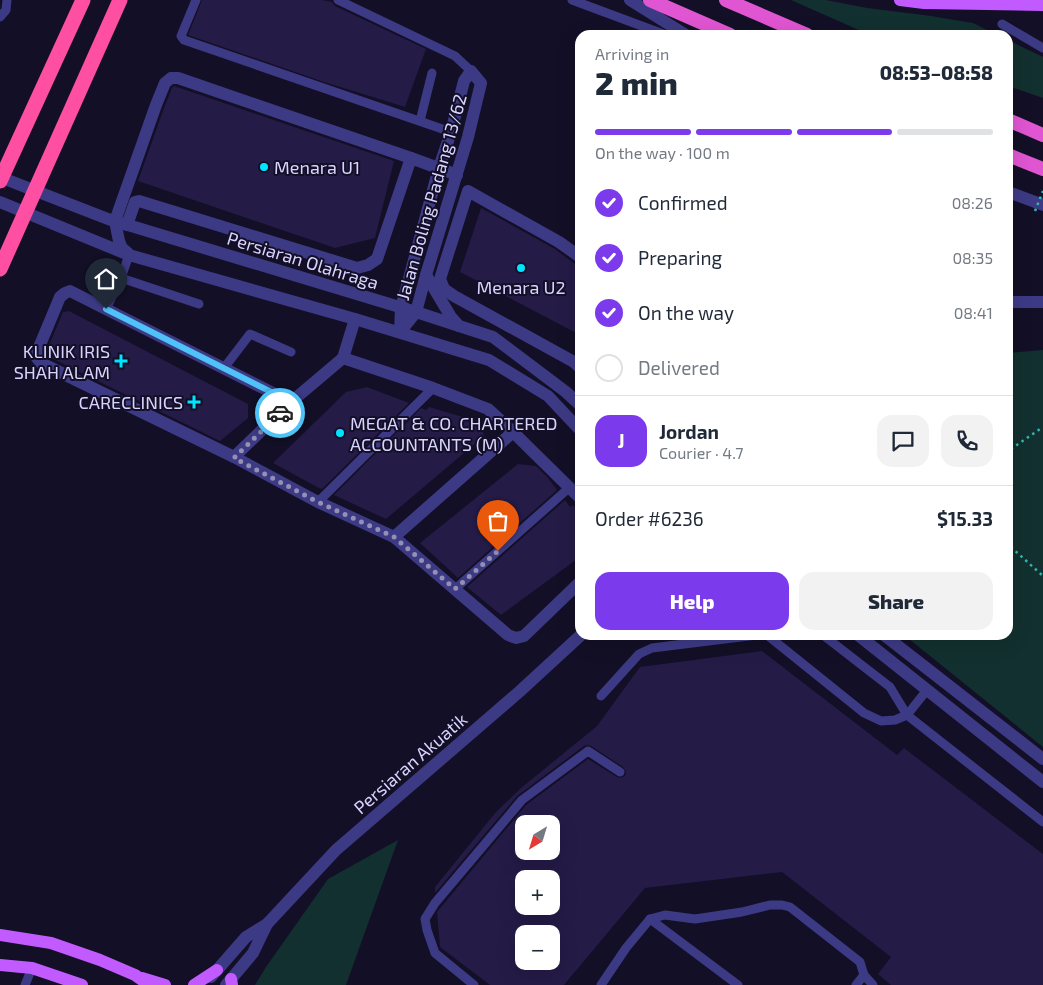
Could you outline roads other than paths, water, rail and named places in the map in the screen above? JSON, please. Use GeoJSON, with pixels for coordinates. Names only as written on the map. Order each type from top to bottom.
{"type":"FeatureCollection","features":[{"type":"Feature","properties":{"kind":"highway"},"geometry":{"type":"LineString","coordinates":[[0,179],[83,0]]}},
{"type":"Feature","properties":{"kind":"highway"},"geometry":{"type":"LineString","coordinates":[[0,269],[120,0]]}},
{"type":"Feature","properties":{"kind":"highway"},"geometry":{"type":"LineString","coordinates":[[650,0],[719,30]]}},
{"type":"Feature","properties":{"kind":"highway"},"geometry":{"type":"LineString","coordinates":[[726,0],[795,30]]}},
{"type":"Feature","properties":{"kind":"highway"},"geometry":{"type":"LineString","coordinates":[[1013,122],[1043,135]]}},
{"type":"Feature","properties":{"kind":"highway"},"geometry":{"type":"LineString","coordinates":[[1013,156],[1043,170]]}},
{"type":"Feature","properties":{"kind":"main road"},"geometry":{"type":"LineString","coordinates":[[900,0],[924,3],[1043,6]]}},
{"type":"Feature","properties":{"kind":"main road"},"geometry":{"type":"LineString","coordinates":[[0,935],[51,943],[100,960],[135,976],[165,985]]}},
{"type":"Feature","properties":{"kind":"main road"},"geometry":{"type":"LineString","coordinates":[[0,965],[32,968],[73,983]]}},
{"type":"Feature","properties":{"kind":"main road"},"geometry":{"type":"LineString","coordinates":[[194,985],[217,970]]}},
{"type":"Feature","properties":{"kind":"main road"},"geometry":{"type":"LineString","coordinates":[[135,976],[149,985]]}},
{"type":"Feature","properties":{"kind":"street"},"geometry":{"type":"LineString","coordinates":[[630,0],[678,30]]}},
{"type":"Feature","properties":{"kind":"street","name":"Jalan Boling Padang 13/62"},"geometry":{"type":"LineString","coordinates":[[471,72],[482,83],[468,137],[416,312],[400,332],[400,308],[464,81],[471,72]]}},
{"type":"Feature","properties":{"kind":"street"},"geometry":{"type":"LineString","coordinates":[[129,255],[122,248],[119,241],[121,223],[159,98],[165,83],[171,78],[178,78],[457,175]]}},
{"type":"Feature","properties":{"kind":"street"},"geometry":{"type":"LineString","coordinates":[[451,132],[468,137]]}},
{"type":"Feature","properties":{"kind":"street"},"geometry":{"type":"LineString","coordinates":[[121,223],[135,202],[139,201],[357,268],[368,265],[377,258],[410,158]]}},
{"type":"Feature","properties":{"kind":"street","name":"Persiaran Olahraga"},"geometry":{"type":"LineString","coordinates":[[0,179],[121,223],[494,337],[575,400]]}},
{"type":"Feature","properties":{"kind":"street"},"geometry":{"type":"LineString","coordinates":[[575,253],[559,242],[468,190],[440,279],[444,289],[454,296],[575,363]]}},
{"type":"Feature","properties":{"kind":"street"},"geometry":{"type":"LineString","coordinates":[[1013,195],[1039,208]]}},
{"type":"Feature","properties":{"kind":"street"},"geometry":{"type":"LineString","coordinates":[[0,202],[129,255],[400,332],[489,360],[548,396],[575,425]]}},
{"type":"Feature","properties":{"kind":"street"},"geometry":{"type":"LineString","coordinates":[[426,275],[459,326]]}},
{"type":"Feature","properties":{"kind":"street"},"geometry":{"type":"LineString","coordinates":[[291,402],[70,291],[65,292],[60,297],[36,352],[37,358],[41,363],[234,458],[318,502],[394,537],[508,635],[516,638],[524,636],[575,587]]}},
{"type":"Feature","properties":{"kind":"street"},"geometry":{"type":"LineString","coordinates":[[1013,302],[1043,302]]}},
{"type":"Feature","properties":{"kind":"street"},"geometry":{"type":"LineString","coordinates":[[234,458],[291,402],[343,358],[355,319]]}},
{"type":"Feature","properties":{"kind":"street"},"geometry":{"type":"LineString","coordinates":[[343,358],[433,388],[488,409],[575,492]]}},
{"type":"Feature","properties":{"kind":"street"},"geometry":{"type":"LineString","coordinates":[[394,537],[513,432]]}},
{"type":"Feature","properties":{"kind":"street","name":"Persiaran Akuatik"},"geometry":{"type":"LineString","coordinates":[[230,983],[253,954],[268,924],[336,850],[575,640]]}},
{"type":"Feature","properties":{"kind":"street"},"geometry":{"type":"LineString","coordinates":[[864,640],[1043,782]]}},
{"type":"Feature","properties":{"kind":"street"},"geometry":{"type":"LineString","coordinates":[[890,640],[1043,759]]}},
{"type":"Feature","properties":{"kind":"street","name":"Persiaran Akuatik"},"geometry":{"type":"LineString","coordinates":[[204,985],[246,937],[268,924]]}},
{"type":"Feature","properties":{"kind":"lane"},"geometry":{"type":"LineString","coordinates":[[0,17],[6,10],[8,0]]}},
{"type":"Feature","properties":{"kind":"lane"},"geometry":{"type":"LineString","coordinates":[[196,0],[181,36],[184,40],[451,132]]}},
{"type":"Feature","properties":{"kind":"lane"},"geometry":{"type":"LineString","coordinates":[[338,0],[455,56],[471,72]]}},
{"type":"Feature","properties":{"kind":"lane"},"geometry":{"type":"LineString","coordinates":[[572,0],[653,30]]}},
{"type":"Feature","properties":{"kind":"lane"},"geometry":{"type":"LineString","coordinates":[[1002,24],[1012,30]]}},
{"type":"Feature","properties":{"kind":"lane"},"geometry":{"type":"LineString","coordinates":[[1013,30],[1043,48]]}},
{"type":"Feature","properties":{"kind":"lane"},"geometry":{"type":"LineString","coordinates":[[420,121],[432,73]]}},
{"type":"Feature","properties":{"kind":"lane"},"geometry":{"type":"LineString","coordinates":[[106,309],[121,278],[129,255]]}},
{"type":"Feature","properties":{"kind":"lane"},"geometry":{"type":"LineString","coordinates":[[121,278],[199,304]]}},
{"type":"Feature","properties":{"kind":"lane"},"geometry":{"type":"LineString","coordinates":[[224,368],[250,334],[291,352]]}},
{"type":"Feature","properties":{"kind":"lane"},"geometry":{"type":"LineString","coordinates":[[318,502],[433,388]]}},
{"type":"Feature","properties":{"kind":"lane"},"geometry":{"type":"LineString","coordinates":[[455,589],[570,487]]}},
{"type":"Feature","properties":{"kind":"lane"},"geometry":{"type":"LineString","coordinates":[[601,696],[639,654],[652,648],[717,640]]}},
{"type":"Feature","properties":{"kind":"lane"},"geometry":{"type":"LineString","coordinates":[[773,640],[864,713],[881,721],[895,720],[907,714],[927,690]]}},
{"type":"Feature","properties":{"kind":"lane"},"geometry":{"type":"LineString","coordinates":[[829,640],[890,687],[907,714],[1043,822]]}},
{"type":"Feature","properties":{"kind":"lane"},"geometry":{"type":"LineString","coordinates":[[474,985],[435,953],[426,930],[425,919],[435,903],[522,800],[588,750],[620,772]]}},
{"type":"Feature","properties":{"kind":"lane"},"geometry":{"type":"LineString","coordinates":[[601,985],[626,948],[650,919],[665,915],[695,919],[742,912],[770,905],[782,905],[790,907],[860,962],[864,975],[872,985]]}},
{"type":"Feature","properties":{"kind":"lane"},"geometry":{"type":"LineString","coordinates":[[650,919],[738,985]]}},
{"type":"Feature","properties":{"kind":"lane"},"geometry":{"type":"LineString","coordinates":[[25,985],[32,968]]}},
{"type":"Feature","properties":{"kind":"lane"},"geometry":{"type":"LineString","coordinates":[[856,985],[864,975]]}},
{"type":"Feature","properties":{"kind":"place","name":"Menara U1"},"geometry":{"type":"Point","coordinates":[264,167]}},
{"type":"Feature","properties":{"kind":"place","name":"Menara U2"},"geometry":{"type":"Point","coordinates":[521,268]}},
{"type":"Feature","properties":{"kind":"place","name":"KLINIK IRIS SHAH ALAM"},"geometry":{"type":"Point","coordinates":[121,361]}},
{"type":"Feature","properties":{"kind":"place","name":"CARECLINICS"},"geometry":{"type":"Point","coordinates":[194,402]}},
{"type":"Feature","properties":{"kind":"place","name":"MEGAT & CO. CHARTERED ACCOUNTANTS (M)"},"geometry":{"type":"Point","coordinates":[340,433]}}]}
